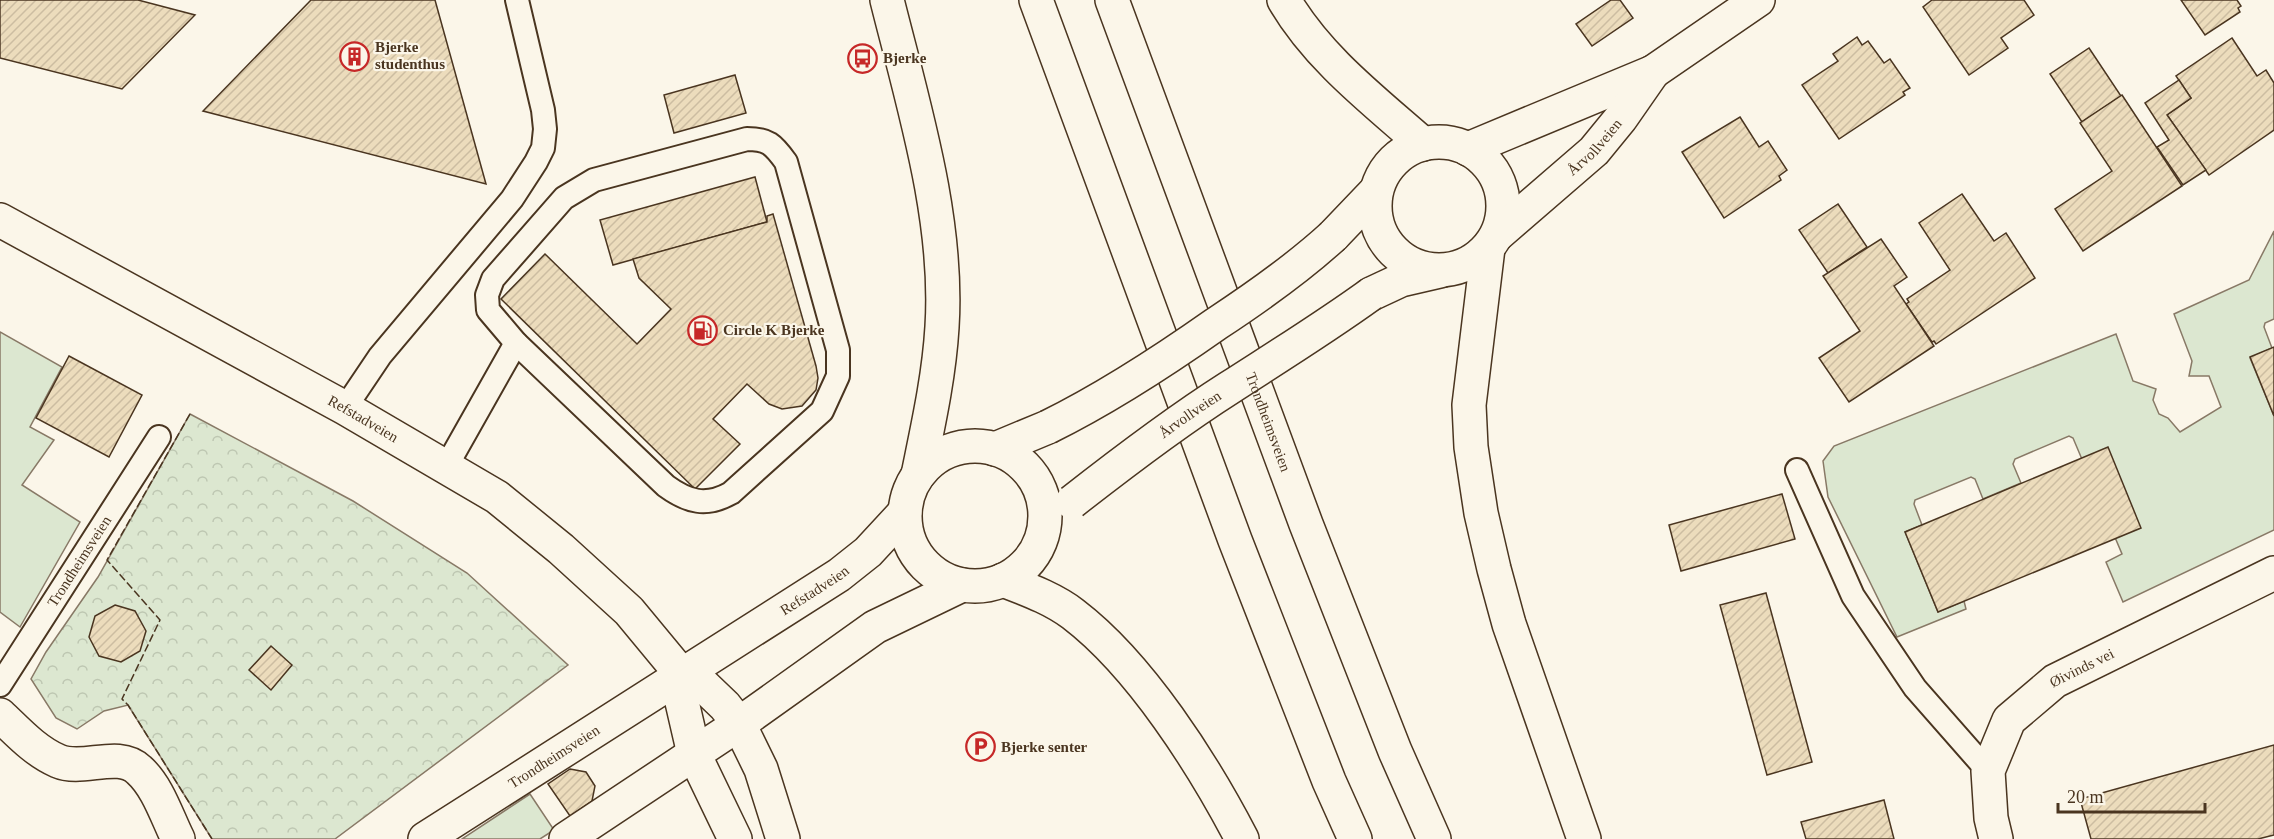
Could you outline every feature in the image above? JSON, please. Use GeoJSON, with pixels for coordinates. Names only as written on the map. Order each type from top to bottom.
{"type":"FeatureCollection","features":[{"type":"Feature","properties":{"kind":"main road"},"geometry":{"type":"LineString","coordinates":[[887,0],[923,144],[940,255],[943,326],[938,375],[918,475]]}},
{"type":"Feature","properties":{"kind":"main road"},"geometry":{"type":"LineString","coordinates":[[1036,0],[1239,551],[1329,781],[1355,839]]}},
{"type":"Feature","properties":{"kind":"main road","name":"Trondheimsveien"},"geometry":{"type":"LineString","coordinates":[[1112,0],[1306,524],[1395,751],[1434,839]]}},
{"type":"Feature","properties":{"kind":"main road"},"geometry":{"type":"LineString","coordinates":[[1284,0],[1308,35],[1330,59],[1362,91],[1423,144]]}},
{"type":"Feature","properties":{"kind":"main road","name":"Årvollveien"},"geometry":{"type":"LineString","coordinates":[[1468,149],[1653,72],[1758,0]]}},
{"type":"Feature","properties":{"kind":"main road","name":"Årvollveien"},"geometry":{"type":"LineString","coordinates":[[1493,241],[1594,151],[1621,118],[1653,72]]}},
{"type":"Feature","properties":{"kind":"main road"},"geometry":{"type":"LineString","coordinates":[[1447,142],[1468,149],[1490,167],[1503,192],[1503,220],[1493,241],[1478,258],[1467,265],[1440,271],[1426,270],[1412,265],[1389,247],[1376,220],[1374,206],[1381,178],[1388,166],[1410,148],[1423,144],[1447,142]]}},
{"type":"Feature","properties":{"kind":"main road"},"geometry":{"type":"LineString","coordinates":[[995,448],[1048,427],[1117,391],[1194,340],[1280,280],[1333,236],[1376,191]]}},
{"type":"Feature","properties":{"kind":"main road","name":"Refstadveien"},"geometry":{"type":"LineString","coordinates":[[0,220],[345,408],[497,497],[561,549],[629,611],[682,675],[701,683],[725,706],[739,724],[761,770],[783,839]]}},
{"type":"Feature","properties":{"kind":"main road"},"geometry":{"type":"LineString","coordinates":[[1493,241],[1469,405],[1471,447],[1481,513],[1509,624],[1584,839]]}},
{"type":"Feature","properties":{"kind":"main road","name":"Årvollveien"},"geometry":{"type":"LineString","coordinates":[[1044,524],[1132,455],[1218,395],[1317,333],[1371,294],[1401,280],[1440,271]]}},
{"type":"Feature","properties":{"kind":"main road"},"geometry":{"type":"LineString","coordinates":[[970,446],[995,448],[1013,457],[1028,470],[1039,486],[1044,504],[1044,524],[1040,542],[1031,558],[1019,571],[1003,580],[976,586],[962,585],[943,578],[927,567],[914,551],[907,532],[905,512],[911,487],[930,462],[944,453],[970,446]]}},
{"type":"Feature","properties":{"kind":"main road","name":"Refstadveien"},"geometry":{"type":"LineString","coordinates":[[682,675],[839,575],[868,552],[905,512]]}},
{"type":"Feature","properties":{"kind":"main road","name":"Øivinds vei"},"geometry":{"type":"LineString","coordinates":[[1996,839],[1991,818],[1988,771],[2009,720],[2055,681],[2274,573]]}},
{"type":"Feature","properties":{"kind":"main road"},"geometry":{"type":"LineString","coordinates":[[1003,580],[1035,592],[1072,613],[1107,645],[1168,718],[1200,765],[1242,839]]}},
{"type":"Feature","properties":{"kind":"main road"},"geometry":{"type":"LineString","coordinates":[[566,839],[739,724],[875,627],[962,585]]}},
{"type":"Feature","properties":{"kind":"main road"},"geometry":{"type":"LineString","coordinates":[[682,675],[682,702],[694,754],[735,839]]}},
{"type":"Feature","properties":{"kind":"main road","name":"Trondheimsveien"},"geometry":{"type":"LineString","coordinates":[[425,839],[682,675]]}},
{"type":"Feature","properties":{"kind":"main road"},"geometry":{"type":"LineString","coordinates":[[0,715],[30,745],[60,762],[85,765],[124,762],[138,769],[151,784],[178,839]]}},
{"type":"Feature","properties":{"kind":"lane"},"geometry":{"type":"LineString","coordinates":[[345,408],[380,356],[512,199],[543,148],[545,129],[543,110],[518,0]]}},
{"type":"Feature","properties":{"kind":"lane"},"geometry":{"type":"LineString","coordinates":[[747,139],[762,139],[776,147],[786,162],[793,184],[838,350],[837,376],[822,411],[731,493],[718,500],[706,502],[678,495],[516,343],[488,310],[487,295],[493,279],[564,198],[594,180],[747,139]]}},
{"type":"Feature","properties":{"kind":"lane"},"geometry":{"type":"LineString","coordinates":[[446,467],[516,343]]}},
{"type":"Feature","properties":{"kind":"lane","name":"Trondheimsveien"},"geometry":{"type":"LineString","coordinates":[[0,685],[159,437]]}},
{"type":"Feature","properties":{"kind":"lane"},"geometry":{"type":"LineString","coordinates":[[1797,470],[1853,596],[1915,688],[1988,771]]}},
{"type":"Feature","properties":{"kind":"green space"},"geometry":{"type":"Polygon","coordinates":[[[2274,231],[2274,319],[2265,323],[2264,327],[2272,348],[2250,358],[2274,416],[2274,530],[2123,602],[2106,562],[2122,554],[2073,438],[2069,436],[2015,459],[2013,464],[2021,483],[1983,499],[1975,479],[1971,477],[1915,500],[1914,504],[1922,525],[1905,532],[1938,612],[1964,601],[1966,609],[1897,637],[1828,497],[1823,461],[1834,446],[2116,334],[2133,381],[2156,389],[2153,400],[2159,414],[2168,418],[2180,432],[2221,407],[2209,376],[2189,376],[2192,361],[2174,314],[2249,280],[2274,231]]]}},
{"type":"Feature","properties":{"kind":"green space"},"geometry":{"type":"Polygon","coordinates":[[[0,332],[62,367],[30,427],[54,440],[22,485],[80,522],[20,627],[0,612],[0,332]]]}},
{"type":"Feature","properties":{"kind":"green space"},"geometry":{"type":"Polygon","coordinates":[[[190,414],[353,501],[467,573],[568,665],[335,839],[212,839],[128,705],[104,711],[77,729],[56,718],[31,679],[46,652],[98,577],[190,414]]]}},
{"type":"Feature","properties":{"kind":"green space"},"geometry":{"type":"Polygon","coordinates":[[[530,794],[554,830],[540,839],[462,839],[530,794]]]}},
{"type":"Feature","properties":{"kind":"building"},"geometry":{"type":"Polygon","coordinates":[[[0,0],[138,0],[195,15],[122,89],[0,58],[0,0]]]}},
{"type":"Feature","properties":{"kind":"building","name":"Bjerke studenthus"},"geometry":{"type":"Polygon","coordinates":[[[311,0],[435,0],[486,184],[203,111],[311,0]]]}},
{"type":"Feature","properties":{"kind":"building"},"geometry":{"type":"Polygon","coordinates":[[[1611,0],[1620,0],[1633,18],[1592,46],[1576,24],[1611,0]]]}},
{"type":"Feature","properties":{"kind":"building"},"geometry":{"type":"Polygon","coordinates":[[[1932,0],[2024,0],[2034,15],[2001,38],[2008,48],[1969,75],[1923,7],[1932,0]]]}},
{"type":"Feature","properties":{"kind":"building"},"geometry":{"type":"Polygon","coordinates":[[[2181,0],[2237,0],[2241,6],[2238,8],[2240,12],[2205,35],[2181,0]]]}},
{"type":"Feature","properties":{"kind":"building"},"geometry":{"type":"Polygon","coordinates":[[[1857,37],[1862,45],[1868,41],[1884,63],[1890,59],[1910,88],[1903,92],[1905,95],[1839,139],[1802,85],[1838,61],[1833,54],[1857,37]]]}},
{"type":"Feature","properties":{"kind":"building"},"geometry":{"type":"Polygon","coordinates":[[[2232,38],[2257,76],[2266,70],[2274,83],[2274,130],[2209,175],[2167,115],[2191,98],[2176,76],[2232,38]]]}},
{"type":"Feature","properties":{"kind":"building"},"geometry":{"type":"Polygon","coordinates":[[[2089,48],[2121,96],[2082,122],[2050,74],[2089,48]]]}},
{"type":"Feature","properties":{"kind":"building"},"geometry":{"type":"Polygon","coordinates":[[[735,75],[746,113],[674,133],[664,95],[735,75]]]}},
{"type":"Feature","properties":{"kind":"building"},"geometry":{"type":"Polygon","coordinates":[[[2179,80],[2191,98],[2167,115],[2206,170],[2183,185],[2157,147],[2169,140],[2145,103],[2179,80]]]}},
{"type":"Feature","properties":{"kind":"building"},"geometry":{"type":"Polygon","coordinates":[[[2122,95],[2182,186],[2083,251],[2055,209],[2112,171],[2080,123],[2122,95]]]}},
{"type":"Feature","properties":{"kind":"building"},"geometry":{"type":"Polygon","coordinates":[[[1740,117],[1759,147],[1768,141],[1787,170],[1779,176],[1781,180],[1724,218],[1682,152],[1740,117]]]}},
{"type":"Feature","properties":{"kind":"building"},"geometry":{"type":"Polygon","coordinates":[[[755,177],[767,222],[613,265],[600,220],[755,177]]]}},
{"type":"Feature","properties":{"kind":"building"},"geometry":{"type":"Polygon","coordinates":[[[1962,194],[1994,241],[2006,233],[2035,278],[1936,344],[1932,342],[1906,304],[1909,302],[1907,299],[1950,270],[1919,223],[1962,194]]]}},
{"type":"Feature","properties":{"kind":"building"},"geometry":{"type":"Polygon","coordinates":[[[1838,204],[1867,247],[1828,273],[1799,230],[1838,204]]]}},
{"type":"Feature","properties":{"kind":"building"},"geometry":{"type":"Polygon","coordinates":[[[773,214],[816,366],[818,378],[816,390],[802,406],[782,409],[769,404],[747,384],[713,419],[740,444],[695,489],[501,299],[545,254],[637,344],[671,309],[639,278],[633,259],[767,222],[767,216],[773,214]]]}},
{"type":"Feature","properties":{"kind":"building"},"geometry":{"type":"Polygon","coordinates":[[[1881,239],[1907,277],[1894,286],[1934,346],[1849,402],[1819,358],[1860,331],[1823,276],[1881,239]]]}},
{"type":"Feature","properties":{"kind":"building"},"geometry":{"type":"Polygon","coordinates":[[[2274,347],[2274,416],[2250,357],[2274,347]]]}},
{"type":"Feature","properties":{"kind":"building"},"geometry":{"type":"Polygon","coordinates":[[[69,356],[142,395],[109,457],[36,418],[69,356]]]}},
{"type":"Feature","properties":{"kind":"building"},"geometry":{"type":"Polygon","coordinates":[[[2108,447],[2141,528],[1938,612],[1905,532],[2108,447]]]}},
{"type":"Feature","properties":{"kind":"building"},"geometry":{"type":"Polygon","coordinates":[[[1782,494],[1795,539],[1681,571],[1669,525],[1782,494]]]}},
{"type":"Feature","properties":{"kind":"building"},"geometry":{"type":"Polygon","coordinates":[[[1766,593],[1812,762],[1767,775],[1720,605],[1766,593]]]}},
{"type":"Feature","properties":{"kind":"building"},"geometry":{"type":"Polygon","coordinates":[[[115,605],[135,611],[146,631],[140,651],[121,662],[99,656],[89,637],[95,616],[115,605]]]}},
{"type":"Feature","properties":{"kind":"building"},"geometry":{"type":"Polygon","coordinates":[[[271,646],[292,665],[271,690],[249,670],[271,646]]]}},
{"type":"Feature","properties":{"kind":"building"},"geometry":{"type":"Polygon","coordinates":[[[2274,745],[2274,835],[2258,839],[2091,839],[2080,799],[2274,745]]]}},
{"type":"Feature","properties":{"kind":"building"},"geometry":{"type":"Polygon","coordinates":[[[570,769],[586,772],[595,786],[592,801],[570,816],[548,784],[570,769]]]}},
{"type":"Feature","properties":{"kind":"building"},"geometry":{"type":"Polygon","coordinates":[[[1884,800],[1894,839],[1806,839],[1801,822],[1884,800]]]}},
{"type":"Feature","properties":{"kind":"fence"},"geometry":{"type":"LineString","coordinates":[[190,414],[107,560],[160,620],[122,699],[128,705],[212,839]]}},
{"type":"Feature","properties":{"kind":"place","name":"Bjerke studenthus"},"geometry":{"type":"Point","coordinates":[354,56]}},
{"type":"Feature","properties":{"kind":"place","name":"Bjerke"},"geometry":{"type":"Point","coordinates":[862,58]}},
{"type":"Feature","properties":{"kind":"place","name":"Circle K Bjerke"},"geometry":{"type":"Point","coordinates":[702,330]}},
{"type":"Feature","properties":{"kind":"place","name":"Bjerke senter"},"geometry":{"type":"Point","coordinates":[980,747]}}]}
